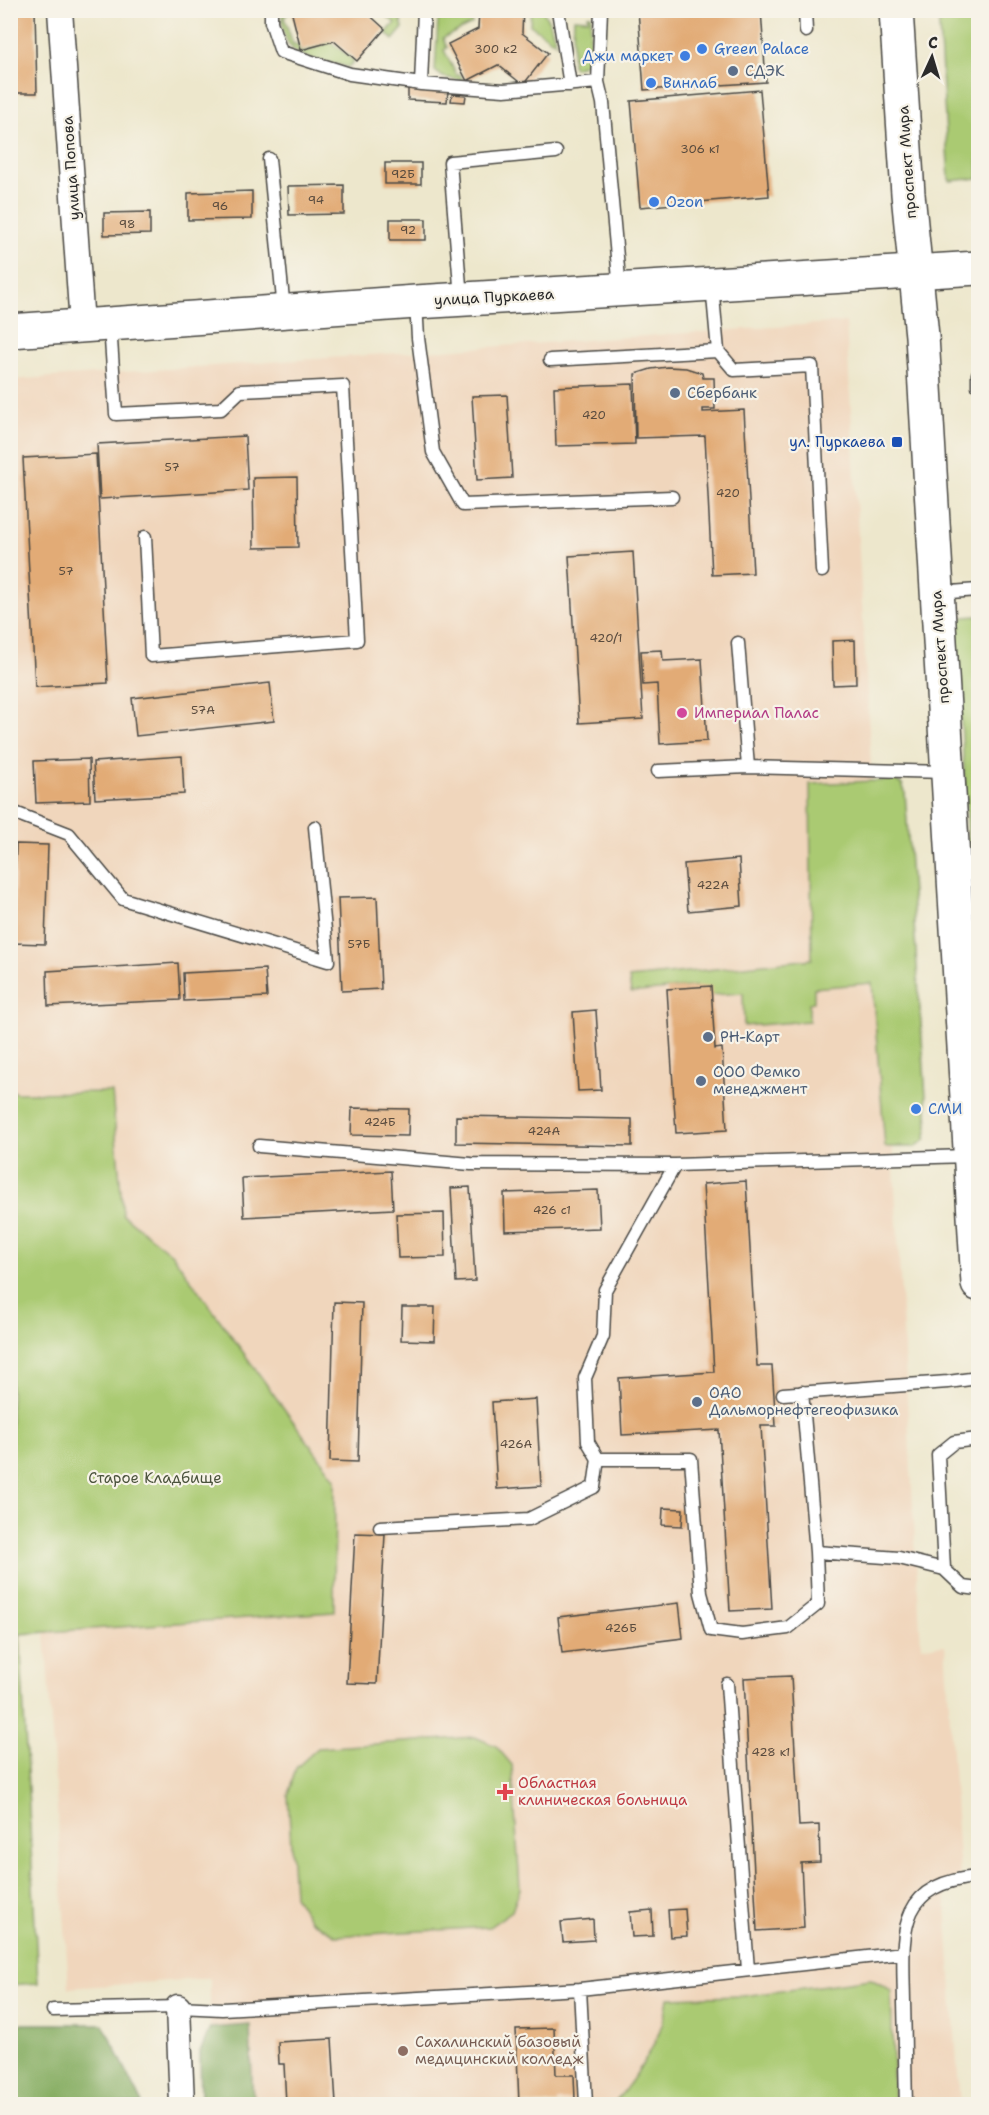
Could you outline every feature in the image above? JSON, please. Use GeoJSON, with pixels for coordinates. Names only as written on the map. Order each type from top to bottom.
{"type":"FeatureCollection","features":[{"type":"Feature","properties":{"kind":"main road","name":"проспект Мира"},"geometry":{"type":"LineString","coordinates":[[896,10],[908,194],[916,272],[947,772],[963,958],[970,1156],[978,1284]]}},
{"type":"Feature","properties":{"kind":"main road","name":"улица Пуркаева"},"geometry":{"type":"LineString","coordinates":[[10,331],[461,299],[978,268]]}},
{"type":"Feature","properties":{"kind":"street","name":"улица Попова"},"geometry":{"type":"LineString","coordinates":[[60,10],[96,324]]}},
{"type":"Feature","properties":{"kind":"street"},"geometry":{"type":"LineString","coordinates":[[178,2007],[182,2104]]}},
{"type":"Feature","properties":{"kind":"lane"},"geometry":{"type":"LineString","coordinates":[[271,10],[271,22],[281,52],[350,74],[421,84],[504,90],[598,82]]}},
{"type":"Feature","properties":{"kind":"lane"},"geometry":{"type":"LineString","coordinates":[[421,84],[424,10]]}},
{"type":"Feature","properties":{"kind":"lane"},"geometry":{"type":"LineString","coordinates":[[558,10],[570,85]]}},
{"type":"Feature","properties":{"kind":"lane"},"geometry":{"type":"LineString","coordinates":[[601,10],[598,82],[603,103],[620,290]]}},
{"type":"Feature","properties":{"kind":"lane"},"geometry":{"type":"LineString","coordinates":[[805,10],[806,31]]}},
{"type":"Feature","properties":{"kind":"lane"},"geometry":{"type":"LineString","coordinates":[[461,299],[450,162],[556,152]]}},
{"type":"Feature","properties":{"kind":"lane"},"geometry":{"type":"LineString","coordinates":[[269,159],[284,311]]}},
{"type":"Feature","properties":{"kind":"lane"},"geometry":{"type":"LineString","coordinates":[[712,285],[718,351],[734,370],[812,366],[822,571]]}},
{"type":"Feature","properties":{"kind":"lane"},"geometry":{"type":"LineString","coordinates":[[416,302],[418,338],[433,452],[464,505],[672,497]]}},
{"type":"Feature","properties":{"kind":"lane"},"geometry":{"type":"LineString","coordinates":[[96,324],[116,414],[221,409],[240,391],[344,386],[357,640],[151,656],[145,537]]}},
{"type":"Feature","properties":{"kind":"lane"},"geometry":{"type":"LineString","coordinates":[[550,360],[718,351]]}},
{"type":"Feature","properties":{"kind":"lane"},"geometry":{"type":"LineString","coordinates":[[978,374],[978,386]]}},
{"type":"Feature","properties":{"kind":"lane"},"geometry":{"type":"LineString","coordinates":[[936,593],[978,590]]}},
{"type":"Feature","properties":{"kind":"lane"},"geometry":{"type":"LineString","coordinates":[[738,643],[748,767]]}},
{"type":"Feature","properties":{"kind":"lane"},"geometry":{"type":"LineString","coordinates":[[658,771],[748,767],[947,772]]}},
{"type":"Feature","properties":{"kind":"lane"},"geometry":{"type":"LineString","coordinates":[[10,811],[69,834],[123,899],[328,962],[315,827]]}},
{"type":"Feature","properties":{"kind":"lane"},"geometry":{"type":"LineString","coordinates":[[259,1146],[471,1164],[675,1165],[970,1156]]}},
{"type":"Feature","properties":{"kind":"lane"},"geometry":{"type":"LineString","coordinates":[[380,1527],[530,1519],[594,1487],[598,1459],[588,1442],[585,1377],[603,1336],[605,1290],[675,1165]]}},
{"type":"Feature","properties":{"kind":"lane"},"geometry":{"type":"LineString","coordinates":[[783,1394],[978,1378]]}},
{"type":"Feature","properties":{"kind":"lane"},"geometry":{"type":"LineString","coordinates":[[598,1459],[691,1460],[701,1593],[711,1630],[742,1634],[788,1628],[818,1604],[816,1552],[802,1392]]}},
{"type":"Feature","properties":{"kind":"lane"},"geometry":{"type":"LineString","coordinates":[[944,1569],[938,1455],[954,1442],[978,1439]]}},
{"type":"Feature","properties":{"kind":"lane"},"geometry":{"type":"LineString","coordinates":[[816,1552],[899,1558],[944,1569],[963,1587],[978,1589]]}},
{"type":"Feature","properties":{"kind":"lane"},"geometry":{"type":"LineString","coordinates":[[727,1684],[748,1970]]}},
{"type":"Feature","properties":{"kind":"lane"},"geometry":{"type":"LineString","coordinates":[[906,2104],[903,1953],[906,1923],[917,1903],[930,1890],[943,1882],[958,1878],[978,1877]]}},
{"type":"Feature","properties":{"kind":"lane"},"geometry":{"type":"LineString","coordinates":[[53,2010],[178,2007],[222,2009],[580,1989],[903,1953]]}},
{"type":"Feature","properties":{"kind":"lane"},"geometry":{"type":"LineString","coordinates":[[580,1989],[586,2104]]}},
{"type":"Feature","properties":{"kind":"shaded area"},"geometry":{"type":"Polygon","coordinates":[[[846,322],[921,1647],[945,1645],[961,1890],[945,1892],[960,2104],[201,2104],[200,2052],[210,2027],[210,1978],[69,1988],[45,1632],[334,1612],[335,1479],[173,1254],[123,1215],[112,1092],[15,1093],[11,1090],[10,380],[846,322]]]}},
{"type":"Feature","properties":{"kind":"green space"},"geometry":{"type":"Polygon","coordinates":[[[282,11],[286,11],[287,15],[284,17],[293,44],[297,44],[301,53],[331,42],[354,61],[349,67],[300,54],[286,39],[282,11]]]}},
{"type":"Feature","properties":{"kind":"green space"},"geometry":{"type":"Polygon","coordinates":[[[380,11],[403,11],[400,18],[403,28],[393,40],[386,33],[395,23],[380,11]]]}},
{"type":"Feature","properties":{"kind":"green space"},"geometry":{"type":"Polygon","coordinates":[[[444,11],[473,11],[472,24],[443,38],[447,48],[444,50],[457,76],[460,74],[463,81],[443,77],[435,71],[438,20],[444,17],[444,11]]]}},
{"type":"Feature","properties":{"kind":"green space"},"geometry":{"type":"Polygon","coordinates":[[[531,11],[543,11],[550,23],[556,43],[530,25],[531,11]]]}},
{"type":"Feature","properties":{"kind":"green space"},"geometry":{"type":"Polygon","coordinates":[[[938,11],[976,11],[978,178],[950,181],[949,179],[938,11]]]}},
{"type":"Feature","properties":{"kind":"green space"},"geometry":{"type":"Polygon","coordinates":[[[588,15],[591,15],[589,63],[574,68],[572,64],[574,18],[588,19],[588,15]]]}},
{"type":"Feature","properties":{"kind":"green space"},"geometry":{"type":"Polygon","coordinates":[[[978,616],[978,938],[974,934],[955,622],[964,617],[978,616]]]}},
{"type":"Feature","properties":{"kind":"green space"},"geometry":{"type":"Polygon","coordinates":[[[894,780],[902,784],[905,792],[928,1126],[925,1140],[915,1147],[885,1147],[872,983],[814,988],[814,1002],[809,1003],[809,1021],[744,1026],[743,993],[697,996],[695,986],[631,993],[629,978],[812,959],[810,784],[894,780]]]}},
{"type":"Feature","properties":{"kind":"green space","name":"Старое Кладбище"},"geometry":{"type":"Polygon","coordinates":[[[11,1090],[16,1093],[112,1092],[123,1215],[172,1254],[335,1479],[334,1612],[20,1634],[38,1983],[11,1985],[11,1090]]]}},
{"type":"Feature","properties":{"kind":"green space"},"geometry":{"type":"Polygon","coordinates":[[[475,1737],[496,1746],[512,1765],[520,1889],[512,1911],[489,1927],[336,1936],[310,1920],[294,1896],[288,1795],[296,1768],[318,1748],[475,1737]]]}},
{"type":"Feature","properties":{"kind":"green space"},"geometry":{"type":"Polygon","coordinates":[[[871,1979],[891,1990],[894,2104],[614,2104],[641,2068],[655,2041],[666,2013],[668,1998],[743,1996],[871,1979]]]}},
{"type":"Feature","properties":{"kind":"green space"},"geometry":{"type":"Polygon","coordinates":[[[11,2024],[103,2024],[142,2104],[11,2104],[11,2024]]]}},
{"type":"Feature","properties":{"kind":"green space"},"geometry":{"type":"Polygon","coordinates":[[[250,2025],[253,2104],[201,2104],[200,2052],[210,2028],[250,2025]]]}},
{"type":"Feature","properties":{"kind":"building"},"geometry":{"type":"Polygon","coordinates":[[[10,10],[35,10],[37,93],[10,93],[10,10]]]}},
{"type":"Feature","properties":{"kind":"building"},"geometry":{"type":"Polygon","coordinates":[[[291,10],[364,10],[385,29],[357,61],[334,41],[301,50],[291,10]]]}},
{"type":"Feature","properties":{"kind":"building"},"geometry":{"type":"Polygon","coordinates":[[[479,10],[523,10],[522,33],[548,53],[523,85],[498,65],[467,81],[448,44],[478,29],[479,10]]]}},
{"type":"Feature","properties":{"kind":"building","name":"Green Palace"},"geometry":{"type":"Polygon","coordinates":[[[638,10],[761,10],[766,82],[644,90],[638,10]]]}},
{"type":"Feature","properties":{"kind":"building"},"geometry":{"type":"Polygon","coordinates":[[[408,89],[448,91],[447,102],[408,100],[408,89]]]}},
{"type":"Feature","properties":{"kind":"building"},"geometry":{"type":"Polygon","coordinates":[[[760,90],[769,196],[640,207],[631,101],[760,90]]]}},
{"type":"Feature","properties":{"kind":"building"},"geometry":{"type":"Polygon","coordinates":[[[452,94],[466,95],[465,102],[451,101],[452,94]]]}},
{"type":"Feature","properties":{"kind":"building"},"geometry":{"type":"Polygon","coordinates":[[[385,163],[421,163],[421,184],[385,184],[385,163]]]}},
{"type":"Feature","properties":{"kind":"building"},"geometry":{"type":"Polygon","coordinates":[[[344,185],[344,214],[289,215],[288,186],[344,185]]]}},
{"type":"Feature","properties":{"kind":"building"},"geometry":{"type":"Polygon","coordinates":[[[252,191],[252,219],[188,220],[188,193],[252,191]]]}},
{"type":"Feature","properties":{"kind":"building"},"geometry":{"type":"Polygon","coordinates":[[[150,212],[150,234],[104,235],[104,213],[150,212]]]}},
{"type":"Feature","properties":{"kind":"building"},"geometry":{"type":"Polygon","coordinates":[[[390,219],[426,219],[426,240],[390,240],[390,219]]]}},
{"type":"Feature","properties":{"kind":"building"},"geometry":{"type":"Polygon","coordinates":[[[668,367],[686,368],[702,373],[703,378],[714,378],[715,409],[703,409],[703,412],[744,410],[753,573],[712,575],[705,436],[636,438],[635,374],[668,367]]]}},
{"type":"Feature","properties":{"kind":"building"},"geometry":{"type":"Polygon","coordinates":[[[633,384],[635,444],[556,446],[554,387],[633,384]]]}},
{"type":"Feature","properties":{"kind":"building"},"geometry":{"type":"Polygon","coordinates":[[[507,395],[512,478],[477,480],[472,396],[507,395]]]}},
{"type":"Feature","properties":{"kind":"building"},"geometry":{"type":"Polygon","coordinates":[[[245,436],[248,490],[100,499],[97,444],[245,436]]]}},
{"type":"Feature","properties":{"kind":"building"},"geometry":{"type":"Polygon","coordinates":[[[96,454],[108,683],[35,687],[23,458],[96,454]]]}},
{"type":"Feature","properties":{"kind":"building"},"geometry":{"type":"Polygon","coordinates":[[[297,477],[298,547],[254,548],[253,478],[297,477]]]}},
{"type":"Feature","properties":{"kind":"building"},"geometry":{"type":"Polygon","coordinates":[[[633,552],[643,719],[579,723],[569,556],[633,552]]]}},
{"type":"Feature","properties":{"kind":"building"},"geometry":{"type":"Polygon","coordinates":[[[855,640],[856,684],[833,685],[832,641],[855,640]]]}},
{"type":"Feature","properties":{"kind":"building","name":"Империал Палас"},"geometry":{"type":"Polygon","coordinates":[[[662,650],[663,661],[702,659],[707,741],[660,744],[657,684],[643,685],[641,651],[662,650]]]}},
{"type":"Feature","properties":{"kind":"building"},"geometry":{"type":"Polygon","coordinates":[[[270,683],[274,721],[136,736],[132,698],[270,683]]]}},
{"type":"Feature","properties":{"kind":"building"},"geometry":{"type":"Polygon","coordinates":[[[182,756],[184,794],[95,799],[93,762],[182,756]]]}},
{"type":"Feature","properties":{"kind":"building"},"geometry":{"type":"Polygon","coordinates":[[[89,759],[90,801],[36,803],[34,761],[89,759]]]}},
{"type":"Feature","properties":{"kind":"building"},"geometry":{"type":"Polygon","coordinates":[[[16,844],[48,845],[45,944],[13,943],[16,844]]]}},
{"type":"Feature","properties":{"kind":"building"},"geometry":{"type":"Polygon","coordinates":[[[739,859],[742,906],[688,911],[684,864],[739,859]]]}},
{"type":"Feature","properties":{"kind":"building"},"geometry":{"type":"Polygon","coordinates":[[[377,897],[381,989],[342,991],[338,898],[377,897]]]}},
{"type":"Feature","properties":{"kind":"building"},"geometry":{"type":"Polygon","coordinates":[[[178,963],[180,1000],[48,1006],[47,971],[178,963]]]}},
{"type":"Feature","properties":{"kind":"building"},"geometry":{"type":"Polygon","coordinates":[[[265,969],[267,997],[184,1001],[183,973],[265,969]]]}},
{"type":"Feature","properties":{"kind":"building"},"geometry":{"type":"Polygon","coordinates":[[[711,986],[715,1049],[722,1048],[727,1130],[676,1133],[667,989],[711,986]]]}},
{"type":"Feature","properties":{"kind":"building"},"geometry":{"type":"Polygon","coordinates":[[[596,1010],[601,1090],[578,1091],[573,1012],[596,1010]]]}},
{"type":"Feature","properties":{"kind":"building"},"geometry":{"type":"Polygon","coordinates":[[[352,1108],[409,1109],[408,1136],[351,1135],[352,1108]]]}},
{"type":"Feature","properties":{"kind":"building"},"geometry":{"type":"Polygon","coordinates":[[[456,1116],[632,1119],[632,1146],[456,1143],[456,1116]]]}},
{"type":"Feature","properties":{"kind":"building"},"geometry":{"type":"Polygon","coordinates":[[[391,1171],[393,1209],[244,1217],[242,1178],[391,1171]]]}},
{"type":"Feature","properties":{"kind":"building","name":"ОАО Дальморнефтегеофизика"},"geometry":{"type":"Polygon","coordinates":[[[746,1181],[757,1366],[772,1366],[776,1426],[761,1426],[772,1609],[730,1611],[719,1430],[622,1435],[619,1378],[714,1372],[703,1184],[746,1181]]]}},
{"type":"Feature","properties":{"kind":"building"},"geometry":{"type":"Polygon","coordinates":[[[470,1187],[475,1281],[456,1282],[451,1188],[470,1187]]]}},
{"type":"Feature","properties":{"kind":"building"},"geometry":{"type":"Polygon","coordinates":[[[598,1190],[600,1228],[505,1231],[504,1193],[598,1190]]]}},
{"type":"Feature","properties":{"kind":"building"},"geometry":{"type":"Polygon","coordinates":[[[444,1213],[445,1257],[398,1258],[396,1214],[444,1213]]]}},
{"type":"Feature","properties":{"kind":"building"},"geometry":{"type":"Polygon","coordinates":[[[334,1302],[362,1303],[358,1462],[330,1461],[334,1302]]]}},
{"type":"Feature","properties":{"kind":"building"},"geometry":{"type":"Polygon","coordinates":[[[402,1307],[435,1307],[434,1341],[401,1340],[402,1307]]]}},
{"type":"Feature","properties":{"kind":"building"},"geometry":{"type":"Polygon","coordinates":[[[536,1399],[541,1486],[497,1489],[492,1402],[536,1399]]]}},
{"type":"Feature","properties":{"kind":"building"},"geometry":{"type":"Polygon","coordinates":[[[663,1508],[683,1509],[682,1526],[662,1525],[663,1508]]]}},
{"type":"Feature","properties":{"kind":"building"},"geometry":{"type":"Polygon","coordinates":[[[355,1533],[385,1534],[377,1684],[347,1683],[355,1533]]]}},
{"type":"Feature","properties":{"kind":"building"},"geometry":{"type":"Polygon","coordinates":[[[679,1603],[683,1638],[562,1653],[558,1617],[679,1603]]]}},
{"type":"Feature","properties":{"kind":"building"},"geometry":{"type":"Polygon","coordinates":[[[791,1676],[799,1826],[819,1825],[820,1862],[801,1863],[804,1928],[757,1931],[744,1678],[791,1676]]]}},
{"type":"Feature","properties":{"kind":"building"},"geometry":{"type":"Polygon","coordinates":[[[685,1909],[687,1936],[670,1937],[668,1910],[685,1909]]]}},
{"type":"Feature","properties":{"kind":"building"},"geometry":{"type":"Polygon","coordinates":[[[652,1910],[653,1936],[632,1937],[630,1912],[652,1910]]]}},
{"type":"Feature","properties":{"kind":"building"},"geometry":{"type":"Polygon","coordinates":[[[593,1919],[594,1940],[563,1942],[561,1922],[593,1919]]]}},
{"type":"Feature","properties":{"kind":"building"},"geometry":{"type":"Polygon","coordinates":[[[554,2028],[556,2075],[574,2075],[575,2100],[557,2101],[557,2104],[519,2104],[516,2029],[554,2028]]]}},
{"type":"Feature","properties":{"kind":"building"},"geometry":{"type":"Polygon","coordinates":[[[332,2039],[336,2104],[286,2104],[284,2064],[279,2064],[278,2042],[332,2039]]]}},
{"type":"Feature","properties":{"kind":"place","name":"Green Palace"},"geometry":{"type":"Point","coordinates":[702,49]}},
{"type":"Feature","properties":{"kind":"place","name":"Джи маркет"},"geometry":{"type":"Point","coordinates":[685,56]}},
{"type":"Feature","properties":{"kind":"place","name":"СДЭК"},"geometry":{"type":"Point","coordinates":[733,71]}},
{"type":"Feature","properties":{"kind":"place","name":"Винлаб"},"geometry":{"type":"Point","coordinates":[651,83]}},
{"type":"Feature","properties":{"kind":"place","name":"Ozon"},"geometry":{"type":"Point","coordinates":[654,202]}},
{"type":"Feature","properties":{"kind":"place","name":"Сбербанк"},"geometry":{"type":"Point","coordinates":[675,393]}},
{"type":"Feature","properties":{"kind":"place","name":"ул. Пуркаева"},"geometry":{"type":"Point","coordinates":[897,442]}},
{"type":"Feature","properties":{"kind":"place","name":"Империал Палас"},"geometry":{"type":"Point","coordinates":[682,713]}},
{"type":"Feature","properties":{"kind":"place","name":"РН-Карт"},"geometry":{"type":"Point","coordinates":[708,1037]}},
{"type":"Feature","properties":{"kind":"place","name":"ООО Фемко менеджмент"},"geometry":{"type":"Point","coordinates":[701,1081]}},
{"type":"Feature","properties":{"kind":"place","name":"СМИ"},"geometry":{"type":"Point","coordinates":[916,1109]}},
{"type":"Feature","properties":{"kind":"place","name":"ОАО Дальморнефтегеофизика"},"geometry":{"type":"Point","coordinates":[697,1402]}},
{"type":"Feature","properties":{"kind":"place","name":"Областная клиническая больница"},"geometry":{"type":"Point","coordinates":[505,1792]}},
{"type":"Feature","properties":{"kind":"place","name":"Сахалинский базовый медицинский колледж"},"geometry":{"type":"Point","coordinates":[403,2051]}}]}
